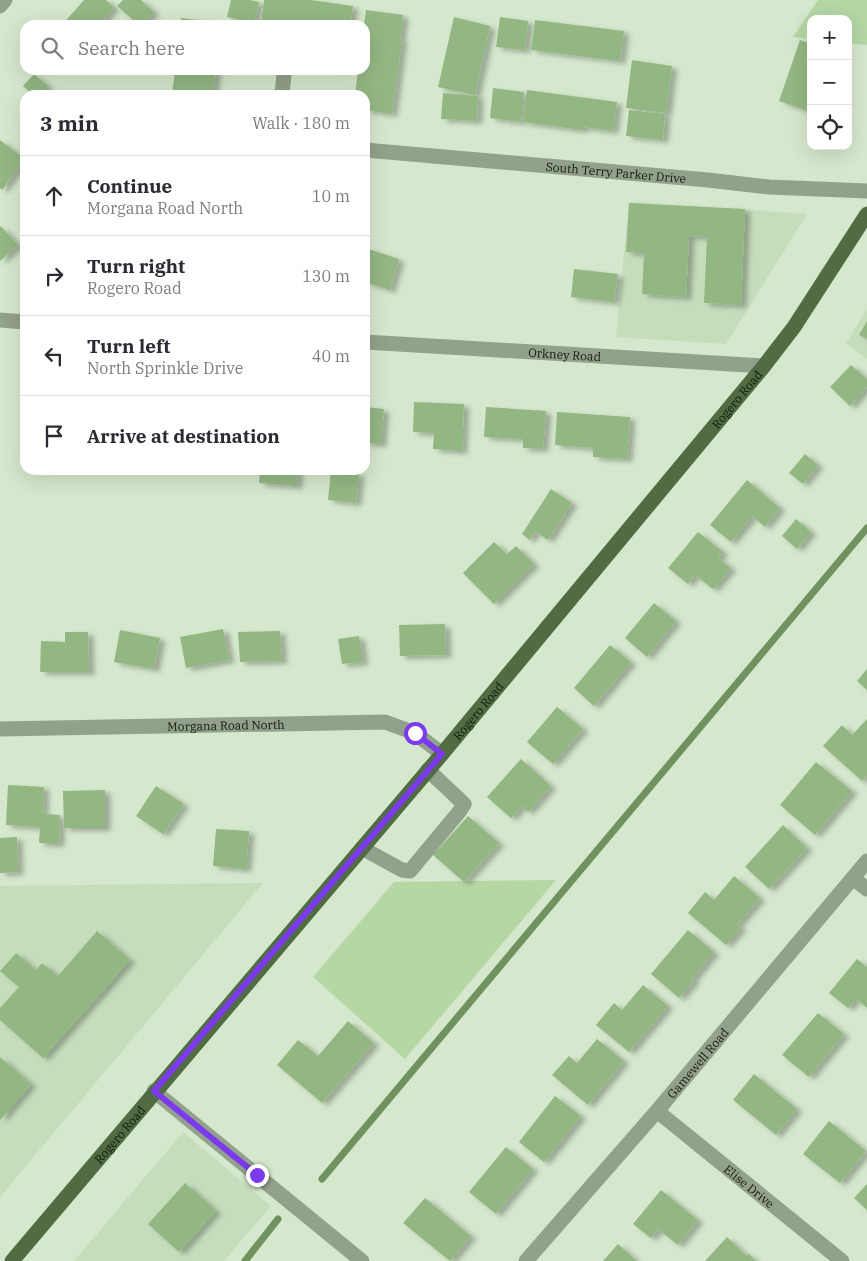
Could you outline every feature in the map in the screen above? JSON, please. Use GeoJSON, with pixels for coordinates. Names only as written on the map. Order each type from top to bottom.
{"type":"FeatureCollection","features":[{"type":"Feature","properties":{"kind":"main road","name":"Rogero Road"},"geometry":{"type":"LineString","coordinates":[[12,1261],[154,1091],[442,754],[764,366],[794,327],[867,214]]}},
{"type":"Feature","properties":{"kind":"street"},"geometry":{"type":"LineString","coordinates":[[0,6],[5,0]]}},
{"type":"Feature","properties":{"kind":"street"},"geometry":{"type":"LineString","coordinates":[[282,90],[284,75]]}},
{"type":"Feature","properties":{"kind":"street","name":"South Terry Parker Drive"},"geometry":{"type":"LineString","coordinates":[[370,150],[769,187],[867,191]]}},
{"type":"Feature","properties":{"kind":"street"},"geometry":{"type":"LineString","coordinates":[[0,320],[20,322]]}},
{"type":"Feature","properties":{"kind":"street","name":"Orkney Road"},"geometry":{"type":"LineString","coordinates":[[370,342],[764,366]]}},
{"type":"Feature","properties":{"kind":"street","name":"Morgana Road North"},"geometry":{"type":"LineString","coordinates":[[0,728],[385,722],[415,733],[442,754]]}},
{"type":"Feature","properties":{"kind":"street"},"geometry":{"type":"LineString","coordinates":[[362,848],[402,870],[410,871],[460,812],[464,804],[428,770]]}},
{"type":"Feature","properties":{"kind":"street","name":"Gamewell Road"},"geometry":{"type":"LineString","coordinates":[[526,1261],[657,1111],[867,861]]}},
{"type":"Feature","properties":{"kind":"street"},"geometry":{"type":"LineString","coordinates":[[853,878],[867,889]]}},
{"type":"Feature","properties":{"kind":"street"},"geometry":{"type":"LineString","coordinates":[[154,1091],[362,1261]]}},
{"type":"Feature","properties":{"kind":"street","name":"Elise Drive"},"geometry":{"type":"LineString","coordinates":[[657,1111],[842,1261]]}},
{"type":"Feature","properties":{"kind":"shaded area"},"geometry":{"type":"Polygon","coordinates":[[[818,0],[867,0],[867,45],[852,43],[852,15],[808,15],[818,0]]]}},
{"type":"Feature","properties":{"kind":"shaded area"},"geometry":{"type":"Polygon","coordinates":[[[807,16],[807,39],[793,37],[807,16]]]}},
{"type":"Feature","properties":{"kind":"shaded area"},"geometry":{"type":"Polygon","coordinates":[[[629,202],[807,214],[726,344],[616,337],[629,202]]]}},
{"type":"Feature","properties":{"kind":"shaded area"},"geometry":{"type":"Polygon","coordinates":[[[867,309],[867,359],[846,343],[867,309]]]}},
{"type":"Feature","properties":{"kind":"shaded area"},"geometry":{"type":"Polygon","coordinates":[[[556,880],[405,1059],[313,977],[394,882],[556,880]]]}},
{"type":"Feature","properties":{"kind":"shaded area"},"geometry":{"type":"Polygon","coordinates":[[[263,883],[0,1197],[0,886],[263,883]]]}},
{"type":"Feature","properties":{"kind":"shaded area"},"geometry":{"type":"Polygon","coordinates":[[[183,1132],[271,1206],[224,1261],[74,1261],[183,1132]]]}},
{"type":"Feature","properties":{"kind":"building"},"geometry":{"type":"Polygon","coordinates":[[[84,0],[106,0],[114,7],[104,19],[105,20],[66,20],[84,0]]]}},
{"type":"Feature","properties":{"kind":"building"},"geometry":{"type":"Polygon","coordinates":[[[123,0],[141,0],[154,12],[147,20],[133,20],[117,6],[123,0]]]}},
{"type":"Feature","properties":{"kind":"building"},"geometry":{"type":"Polygon","coordinates":[[[231,0],[259,2],[255,20],[239,20],[227,17],[231,0]]]}},
{"type":"Feature","properties":{"kind":"building"},"geometry":{"type":"Polygon","coordinates":[[[264,0],[311,0],[353,6],[351,20],[261,20],[264,0]]]}},
{"type":"Feature","properties":{"kind":"building"},"geometry":{"type":"Polygon","coordinates":[[[366,10],[403,15],[400,39],[402,39],[392,114],[370,111],[370,90],[356,90],[357,75],[370,75],[370,20],[365,20],[366,10]]]}},
{"type":"Feature","properties":{"kind":"building"},"geometry":{"type":"Polygon","coordinates":[[[454,17],[490,26],[475,95],[438,87],[454,17]]]}},
{"type":"Feature","properties":{"kind":"building"},"geometry":{"type":"Polygon","coordinates":[[[500,17],[528,21],[525,50],[496,47],[500,17]]]}},
{"type":"Feature","properties":{"kind":"building"},"geometry":{"type":"Polygon","coordinates":[[[181,18],[197,20],[181,20],[181,18]]]}},
{"type":"Feature","properties":{"kind":"building"},"geometry":{"type":"Polygon","coordinates":[[[535,20],[624,31],[620,61],[531,50],[535,20]]]}},
{"type":"Feature","properties":{"kind":"building"},"geometry":{"type":"Polygon","coordinates":[[[800,40],[807,43],[807,111],[779,101],[800,40]]]}},
{"type":"Feature","properties":{"kind":"building"},"geometry":{"type":"Polygon","coordinates":[[[632,60],[672,66],[666,113],[626,108],[632,60]]]}},
{"type":"Feature","properties":{"kind":"building"},"geometry":{"type":"Polygon","coordinates":[[[35,75],[48,86],[44,90],[27,90],[23,86],[35,75]]]}},
{"type":"Feature","properties":{"kind":"building"},"geometry":{"type":"Polygon","coordinates":[[[174,75],[215,75],[214,90],[173,90],[174,75]]]}},
{"type":"Feature","properties":{"kind":"building"},"geometry":{"type":"Polygon","coordinates":[[[493,88],[524,92],[521,122],[490,118],[493,88]]]}},
{"type":"Feature","properties":{"kind":"building"},"geometry":{"type":"Polygon","coordinates":[[[527,90],[617,102],[613,131],[582,127],[582,130],[523,122],[527,90]]]}},
{"type":"Feature","properties":{"kind":"building"},"geometry":{"type":"Polygon","coordinates":[[[443,93],[478,96],[477,121],[441,119],[443,93]]]}},
{"type":"Feature","properties":{"kind":"building"},"geometry":{"type":"Polygon","coordinates":[[[629,110],[665,114],[663,140],[626,136],[629,110]]]}},
{"type":"Feature","properties":{"kind":"building"},"geometry":{"type":"Polygon","coordinates":[[[0,140],[20,155],[20,166],[2,190],[0,188],[0,140]]]}},
{"type":"Feature","properties":{"kind":"building"},"geometry":{"type":"Polygon","coordinates":[[[629,203],[745,209],[741,305],[704,303],[707,237],[689,236],[686,297],[642,294],[644,253],[626,252],[629,203]]]}},
{"type":"Feature","properties":{"kind":"building"},"geometry":{"type":"Polygon","coordinates":[[[0,227],[18,245],[0,261],[0,227]]]}},
{"type":"Feature","properties":{"kind":"building"},"geometry":{"type":"Polygon","coordinates":[[[370,250],[399,259],[390,290],[370,284],[370,250]]]}},
{"type":"Feature","properties":{"kind":"building"},"geometry":{"type":"Polygon","coordinates":[[[574,269],[618,274],[614,302],[571,297],[574,269]]]}},
{"type":"Feature","properties":{"kind":"building"},"geometry":{"type":"Polygon","coordinates":[[[867,321],[867,339],[859,335],[867,321]]]}},
{"type":"Feature","properties":{"kind":"building"},"geometry":{"type":"Polygon","coordinates":[[[851,365],[867,379],[867,387],[850,406],[830,387],[851,365]]]}},
{"type":"Feature","properties":{"kind":"building"},"geometry":{"type":"Polygon","coordinates":[[[414,402],[464,404],[462,451],[433,449],[434,433],[413,432],[414,402]]]}},
{"type":"Feature","properties":{"kind":"building"},"geometry":{"type":"Polygon","coordinates":[[[486,407],[546,411],[543,449],[523,448],[523,439],[484,437],[486,407]]]}},
{"type":"Feature","properties":{"kind":"building"},"geometry":{"type":"Polygon","coordinates":[[[370,408],[384,409],[381,444],[370,443],[370,408]]]}},
{"type":"Feature","properties":{"kind":"building"},"geometry":{"type":"Polygon","coordinates":[[[557,412],[630,417],[627,459],[593,457],[593,448],[555,445],[557,412]]]}},
{"type":"Feature","properties":{"kind":"building"},"geometry":{"type":"Polygon","coordinates":[[[805,454],[818,465],[803,484],[789,473],[805,454]]]}},
{"type":"Feature","properties":{"kind":"building"},"geometry":{"type":"Polygon","coordinates":[[[260,475],[298,475],[297,486],[259,483],[260,475]]]}},
{"type":"Feature","properties":{"kind":"building"},"geometry":{"type":"Polygon","coordinates":[[[331,475],[359,475],[356,503],[328,500],[331,475]]]}},
{"type":"Feature","properties":{"kind":"building"},"geometry":{"type":"Polygon","coordinates":[[[747,480],[780,508],[765,527],[752,516],[731,542],[710,525],[747,480]]]}},
{"type":"Feature","properties":{"kind":"building"},"geometry":{"type":"Polygon","coordinates":[[[551,489],[572,503],[548,540],[535,531],[530,540],[522,534],[551,489]]]}},
{"type":"Feature","properties":{"kind":"building"},"geometry":{"type":"Polygon","coordinates":[[[796,519],[811,532],[797,549],[782,536],[796,519]]]}},
{"type":"Feature","properties":{"kind":"building"},"geometry":{"type":"Polygon","coordinates":[[[698,532],[723,552],[718,558],[731,568],[713,589],[695,575],[688,584],[668,568],[698,532]]]}},
{"type":"Feature","properties":{"kind":"building"},"geometry":{"type":"Polygon","coordinates":[[[494,542],[507,554],[516,546],[534,564],[494,604],[463,573],[494,542]]]}},
{"type":"Feature","properties":{"kind":"building"},"geometry":{"type":"Polygon","coordinates":[[[654,603],[676,621],[647,657],[625,638],[654,603]]]}},
{"type":"Feature","properties":{"kind":"building"},"geometry":{"type":"Polygon","coordinates":[[[445,624],[446,655],[400,656],[399,625],[445,624]]]}},
{"type":"Feature","properties":{"kind":"building"},"geometry":{"type":"Polygon","coordinates":[[[223,629],[229,660],[186,668],[180,637],[223,629]]]}},
{"type":"Feature","properties":{"kind":"building"},"geometry":{"type":"Polygon","coordinates":[[[120,630],[160,638],[154,669],[114,662],[120,630]]]}},
{"type":"Feature","properties":{"kind":"building"},"geometry":{"type":"Polygon","coordinates":[[[280,631],[282,661],[240,662],[238,632],[280,631]]]}},
{"type":"Feature","properties":{"kind":"building"},"geometry":{"type":"Polygon","coordinates":[[[65,632],[88,632],[89,672],[40,672],[41,641],[65,642],[65,632]]]}},
{"type":"Feature","properties":{"kind":"building"},"geometry":{"type":"Polygon","coordinates":[[[359,636],[363,662],[342,664],[338,639],[359,636]]]}},
{"type":"Feature","properties":{"kind":"building"},"geometry":{"type":"Polygon","coordinates":[[[610,645],[631,662],[594,706],[574,688],[610,645]]]}},
{"type":"Feature","properties":{"kind":"building"},"geometry":{"type":"Polygon","coordinates":[[[867,669],[867,690],[857,681],[867,669]]]}},
{"type":"Feature","properties":{"kind":"building"},"geometry":{"type":"Polygon","coordinates":[[[557,707],[583,729],[553,764],[527,742],[557,707]]]}},
{"type":"Feature","properties":{"kind":"building"},"geometry":{"type":"Polygon","coordinates":[[[867,719],[867,775],[862,781],[823,746],[842,725],[852,735],[867,719]]]}},
{"type":"Feature","properties":{"kind":"building"},"geometry":{"type":"Polygon","coordinates":[[[521,759],[551,786],[528,812],[522,806],[511,818],[487,797],[521,759]]]}},
{"type":"Feature","properties":{"kind":"building"},"geometry":{"type":"Polygon","coordinates":[[[816,762],[852,791],[815,835],[780,805],[816,762]]]}},
{"type":"Feature","properties":{"kind":"building"},"geometry":{"type":"Polygon","coordinates":[[[8,785],[44,787],[43,814],[60,815],[59,844],[39,843],[40,827],[6,825],[8,785]]]}},
{"type":"Feature","properties":{"kind":"building"},"geometry":{"type":"Polygon","coordinates":[[[156,786],[184,804],[163,834],[136,816],[156,786]]]}},
{"type":"Feature","properties":{"kind":"building"},"geometry":{"type":"Polygon","coordinates":[[[105,790],[105,828],[64,828],[63,791],[105,790]]]}},
{"type":"Feature","properties":{"kind":"building"},"geometry":{"type":"Polygon","coordinates":[[[468,816],[499,843],[464,882],[433,855],[468,816]]]}},
{"type":"Feature","properties":{"kind":"building"},"geometry":{"type":"Polygon","coordinates":[[[783,825],[807,848],[769,889],[745,867],[783,825]]]}},
{"type":"Feature","properties":{"kind":"building"},"geometry":{"type":"Polygon","coordinates":[[[216,829],[249,831],[246,869],[213,866],[216,829]]]}},
{"type":"Feature","properties":{"kind":"building"},"geometry":{"type":"Polygon","coordinates":[[[17,837],[18,872],[0,873],[0,838],[17,837]]]}},
{"type":"Feature","properties":{"kind":"building"},"geometry":{"type":"Polygon","coordinates":[[[734,876],[760,898],[737,925],[741,928],[726,945],[688,913],[705,892],[714,900],[734,876]]]}},
{"type":"Feature","properties":{"kind":"building"},"geometry":{"type":"Polygon","coordinates":[[[688,930],[714,952],[692,979],[694,981],[679,998],[651,974],[688,930]]]}},
{"type":"Feature","properties":{"kind":"building"},"geometry":{"type":"Polygon","coordinates":[[[97,931],[130,960],[43,1058],[0,1020],[0,1008],[19,987],[0,971],[16,953],[36,970],[42,963],[58,976],[97,931]]]}},
{"type":"Feature","properties":{"kind":"building"},"geometry":{"type":"Polygon","coordinates":[[[857,959],[867,967],[867,1008],[856,999],[848,1008],[829,993],[857,959]]]}},
{"type":"Feature","properties":{"kind":"building"},"geometry":{"type":"Polygon","coordinates":[[[643,985],[668,1006],[629,1052],[596,1025],[614,1003],[622,1010],[643,985]]]}},
{"type":"Feature","properties":{"kind":"building"},"geometry":{"type":"Polygon","coordinates":[[[818,1013],[844,1034],[809,1077],[782,1055],[818,1013]]]}},
{"type":"Feature","properties":{"kind":"building"},"geometry":{"type":"Polygon","coordinates":[[[348,1021],[374,1043],[322,1103],[277,1065],[298,1040],[318,1056],[348,1021]]]}},
{"type":"Feature","properties":{"kind":"building"},"geometry":{"type":"Polygon","coordinates":[[[597,1039],[624,1061],[588,1105],[552,1075],[569,1056],[577,1063],[597,1039]]]}},
{"type":"Feature","properties":{"kind":"building"},"geometry":{"type":"Polygon","coordinates":[[[0,1057],[31,1084],[0,1120],[0,1057]]]}},
{"type":"Feature","properties":{"kind":"building"},"geometry":{"type":"Polygon","coordinates":[[[754,1074],[797,1109],[776,1135],[733,1100],[754,1074]]]}},
{"type":"Feature","properties":{"kind":"building"},"geometry":{"type":"Polygon","coordinates":[[[555,1096],[581,1116],[544,1162],[519,1142],[555,1096]]]}},
{"type":"Feature","properties":{"kind":"building"},"geometry":{"type":"Polygon","coordinates":[[[829,1121],[866,1151],[840,1183],[803,1154],[829,1121]]]}},
{"type":"Feature","properties":{"kind":"building"},"geometry":{"type":"Polygon","coordinates":[[[506,1147],[533,1169],[496,1214],[469,1192],[506,1147]]]}},
{"type":"Feature","properties":{"kind":"building"},"geometry":{"type":"Polygon","coordinates":[[[185,1183],[216,1211],[179,1252],[148,1224],[185,1183]]]}},
{"type":"Feature","properties":{"kind":"building"},"geometry":{"type":"Polygon","coordinates":[[[867,1184],[867,1210],[854,1198],[867,1184]]]}},
{"type":"Feature","properties":{"kind":"building"},"geometry":{"type":"Polygon","coordinates":[[[661,1190],[698,1220],[678,1245],[658,1229],[651,1238],[633,1224],[661,1190]]]}},
{"type":"Feature","properties":{"kind":"building"},"geometry":{"type":"Polygon","coordinates":[[[425,1198],[471,1236],[450,1261],[403,1223],[425,1198]]]}},
{"type":"Feature","properties":{"kind":"building"},"geometry":{"type":"Polygon","coordinates":[[[727,1237],[747,1256],[749,1254],[756,1261],[705,1261],[727,1237]]]}},
{"type":"Feature","properties":{"kind":"building"},"geometry":{"type":"Polygon","coordinates":[[[618,1244],[637,1261],[603,1261],[618,1244]]]}},
{"type":"Feature","properties":{"kind":"waterway"},"geometry":{"type":"LineString","coordinates":[[322,1179],[867,528]]}},
{"type":"Feature","properties":{"kind":"waterway"},"geometry":{"type":"LineString","coordinates":[[245,1261],[278,1219]]}},
{"type":"Feature","properties":{"kind":"route"},"geometry":{"type":"LineString","coordinates":[[257,1175],[154,1091],[442,754],[415,733]]}}]}
